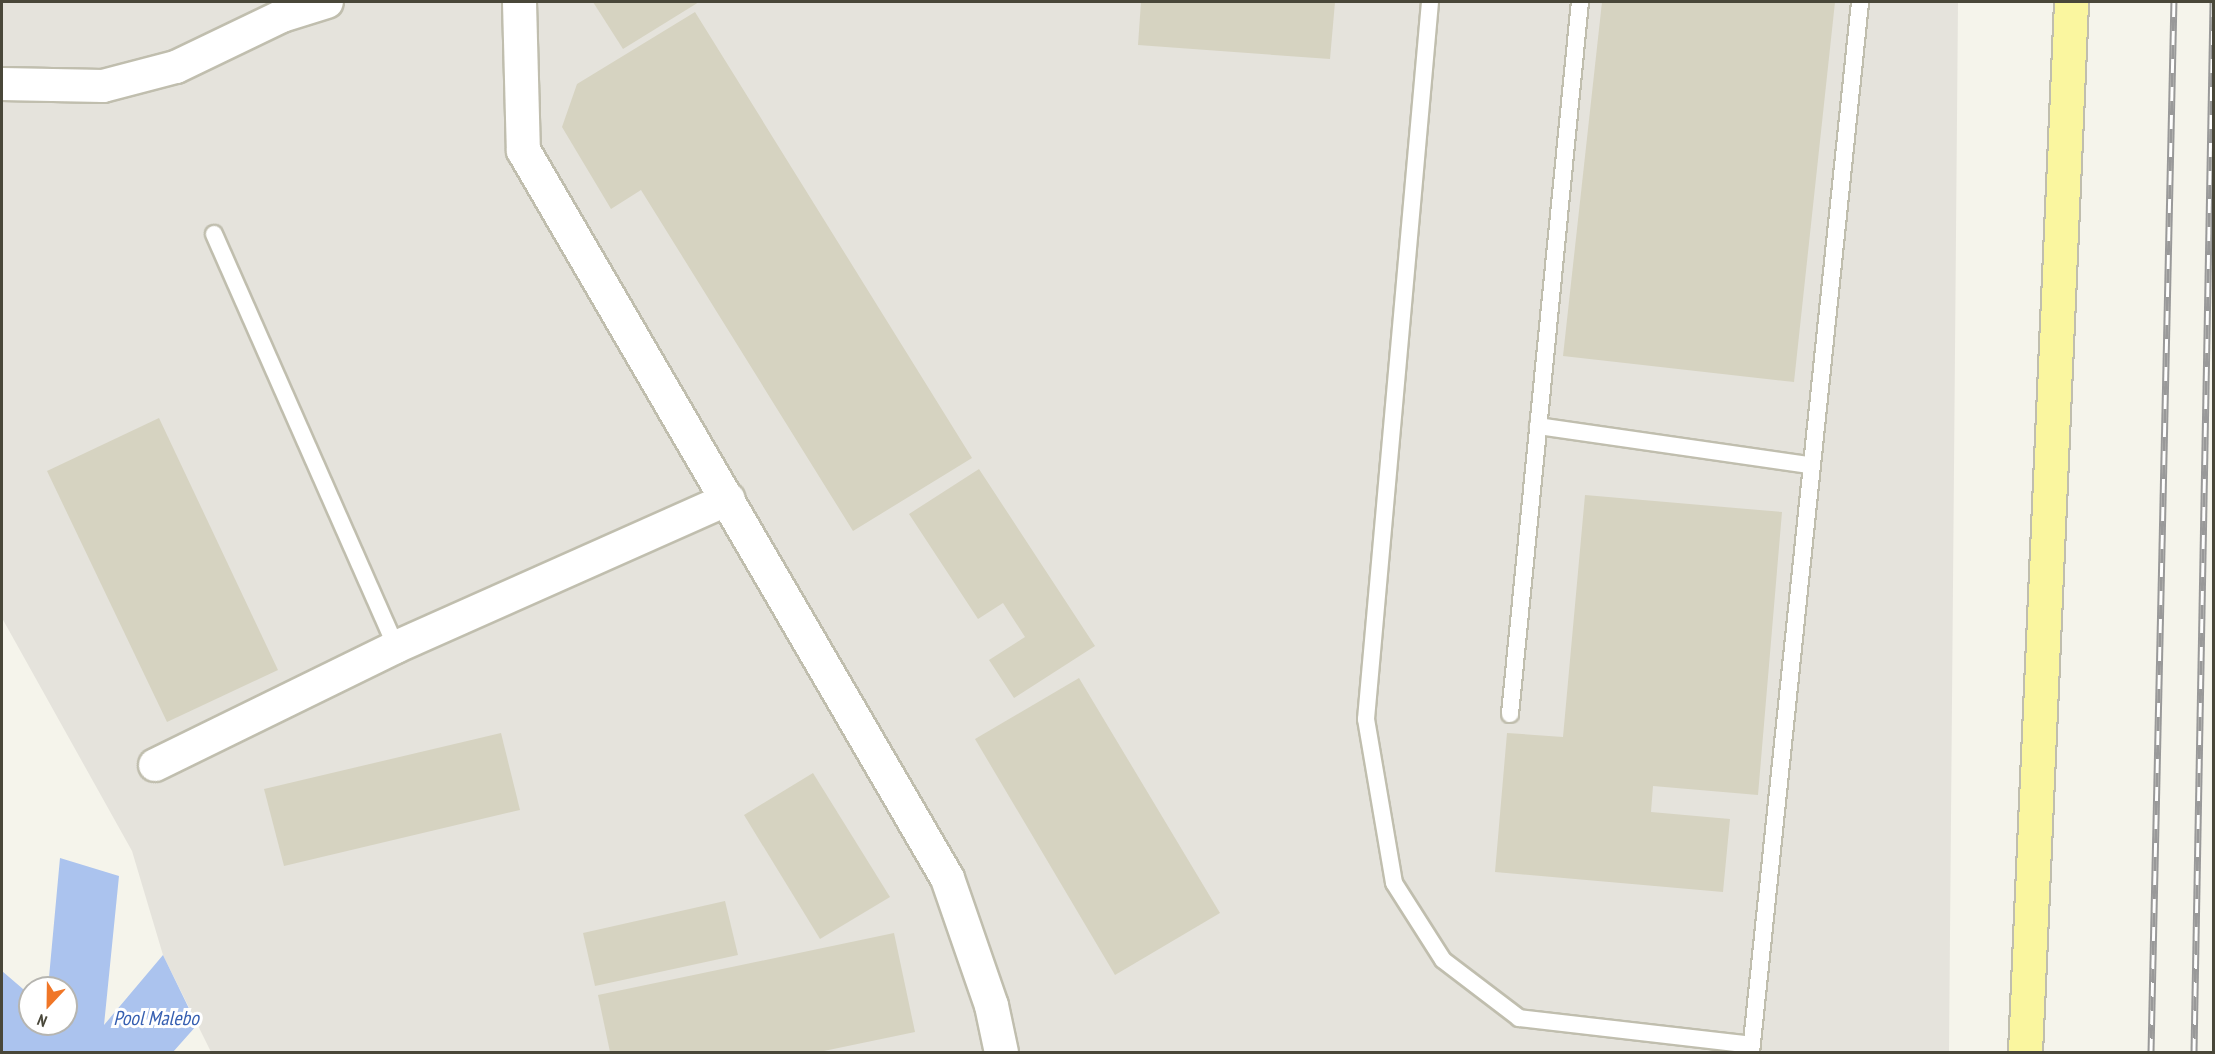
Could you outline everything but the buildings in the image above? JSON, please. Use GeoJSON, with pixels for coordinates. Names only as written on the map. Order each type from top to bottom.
{"type":"FeatureCollection","features":[{"type":"Feature","properties":{"kind":"main road"},"geometry":{"type":"LineString","coordinates":[[2025,1053],[2071,2]]}},
{"type":"Feature","properties":{"kind":"street"},"geometry":{"type":"LineString","coordinates":[[2,84],[103,86],[176,67],[282,16],[327,2]]}},
{"type":"Feature","properties":{"kind":"street"},"geometry":{"type":"LineString","coordinates":[[519,2],[523,150],[729,499],[947,878],[991,1005],[1001,1053]]}},
{"type":"Feature","properties":{"kind":"street"},"geometry":{"type":"LineString","coordinates":[[155,765],[396,647],[729,499]]}},
{"type":"Feature","properties":{"kind":"lane"},"geometry":{"type":"LineString","coordinates":[[1430,2],[1366,719],[1394,882],[1443,960],[1519,1018],[1751,1049],[1860,2]]}},
{"type":"Feature","properties":{"kind":"lane"},"geometry":{"type":"LineString","coordinates":[[1509,714],[1580,2]]}},
{"type":"Feature","properties":{"kind":"lane"},"geometry":{"type":"LineString","coordinates":[[214,234],[396,647]]}},
{"type":"Feature","properties":{"kind":"lane"},"geometry":{"type":"LineString","coordinates":[[1538,426],[1810,465]]}},
{"type":"Feature","properties":{"kind":"shaded area"},"geometry":{"type":"Polygon","coordinates":[[[2,2],[1958,2],[1949,1052],[211,1052],[163,955],[132,851],[2,618],[2,2]]]}},
{"type":"Feature","properties":{"kind":"water","name":"Pool Malebo"},"geometry":{"type":"Polygon","coordinates":[[[60,858],[119,876],[104,1025],[163,955],[197,1025],[173,1052],[2,1052],[2,971],[18,985],[18,1036],[78,1036],[78,976],[49,976],[60,858]]]}},
{"type":"Feature","properties":{"kind":"railway"},"geometry":{"type":"LineString","coordinates":[[2151,1052],[2174,2]]}},
{"type":"Feature","properties":{"kind":"railway"},"geometry":{"type":"LineString","coordinates":[[2194,1052],[2213,2]]}}]}
